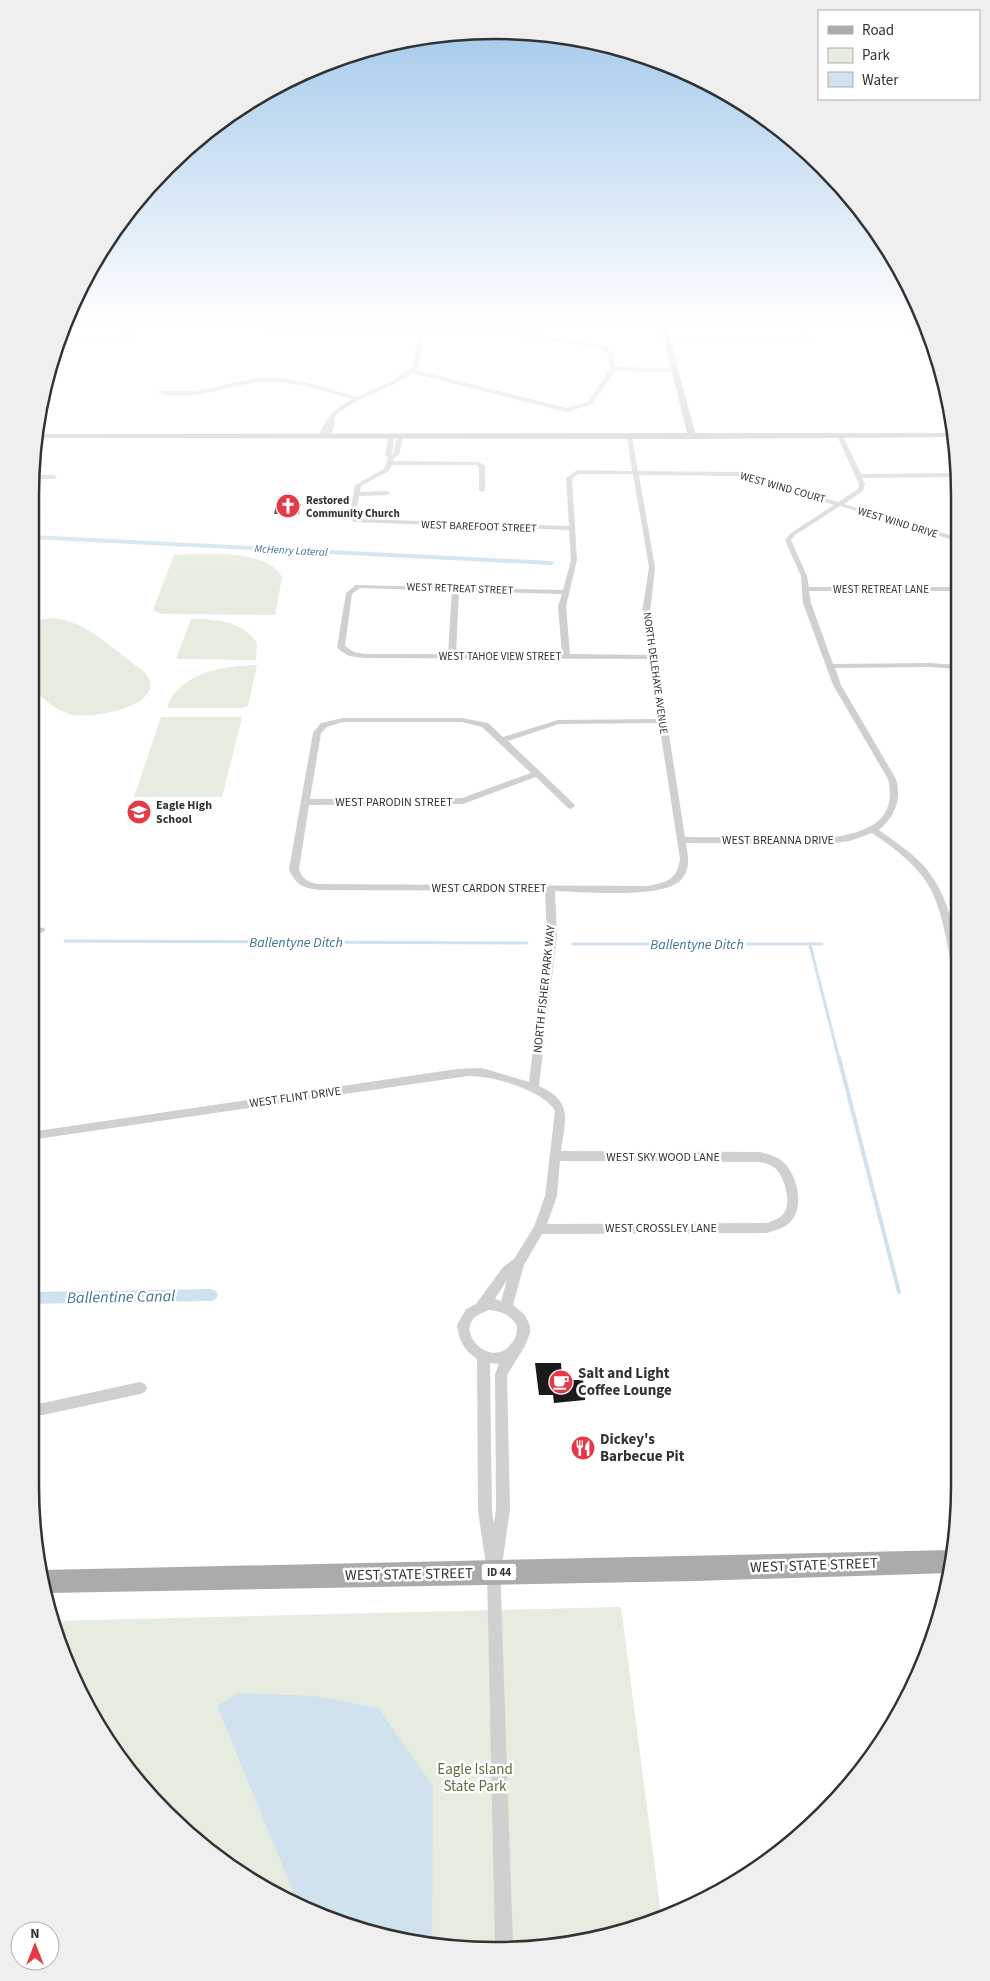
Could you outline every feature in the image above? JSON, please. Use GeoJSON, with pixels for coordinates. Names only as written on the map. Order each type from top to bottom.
{"type":"FeatureCollection","features":[{"type":"Feature","properties":{"kind":"main road"},"geometry":{"type":"LineString","coordinates":[[687,415],[692,437]]}},
{"type":"Feature","properties":{"kind":"main road"},"geometry":{"type":"LineString","coordinates":[[43,436],[692,437],[947,435]]}},
{"type":"Feature","properties":{"kind":"main road","name":"WEST STATE STREET"},"geometry":{"type":"LineString","coordinates":[[49,1580],[944,1561]]}},
{"type":"Feature","properties":{"kind":"street"},"geometry":{"type":"LineString","coordinates":[[326,436],[322,432],[325,422],[333,415]]}},
{"type":"Feature","properties":{"kind":"street"},"geometry":{"type":"LineString","coordinates":[[840,436],[862,484],[861,490],[793,534],[788,540],[800,564],[808,604],[839,690],[888,770],[892,782],[894,796],[892,810],[884,822],[873,830],[915,862],[934,887],[941,904],[951,943]]}},
{"type":"Feature","properties":{"kind":"street"},"geometry":{"type":"LineString","coordinates":[[390,460],[388,455],[391,437]]}},
{"type":"Feature","properties":{"kind":"street"},"geometry":{"type":"LineString","coordinates":[[387,493],[356,494],[358,485],[387,470],[390,460],[396,455],[400,437]]}},
{"type":"Feature","properties":{"kind":"street","name":"NORTH DELEHAYE AVENUE"},"geometry":{"type":"LineString","coordinates":[[629,437],[652,567],[646,613],[681,840],[684,871],[678,878]]}},
{"type":"Feature","properties":{"kind":"street"},"geometry":{"type":"LineString","coordinates":[[390,460],[480,464],[482,490]]}},
{"type":"Feature","properties":{"kind":"street","name":"WEST WIND COURT"},"geometry":{"type":"LineString","coordinates":[[573,528],[569,478],[573,474],[582,472],[731,473],[840,504]]}},
{"type":"Feature","properties":{"kind":"street"},"geometry":{"type":"LineString","coordinates":[[858,476],[950,476]]}},
{"type":"Feature","properties":{"kind":"street"},"geometry":{"type":"LineString","coordinates":[[40,477],[54,477]]}},
{"type":"Feature","properties":{"kind":"street","name":"WEST BAREFOOT STREET"},"geometry":{"type":"LineString","coordinates":[[356,494],[352,517],[356,521],[573,528]]}},
{"type":"Feature","properties":{"kind":"street","name":"WEST WIND DRIVE"},"geometry":{"type":"LineString","coordinates":[[840,504],[951,537]]}},
{"type":"Feature","properties":{"kind":"street"},"geometry":{"type":"LineString","coordinates":[[566,656],[562,606],[574,560],[573,528]]}},
{"type":"Feature","properties":{"kind":"street","name":"WEST RETREAT STREET"},"geometry":{"type":"LineString","coordinates":[[347,652],[341,643],[349,593],[354,587],[368,585],[565,592]]}},
{"type":"Feature","properties":{"kind":"street"},"geometry":{"type":"LineString","coordinates":[[452,656],[456,588]]}},
{"type":"Feature","properties":{"kind":"street","name":"WEST RETREAT LANE"},"geometry":{"type":"LineString","coordinates":[[806,589],[951,589]]}},
{"type":"Feature","properties":{"kind":"street","name":"WEST TAHOE VIEW STREET"},"geometry":{"type":"LineString","coordinates":[[347,652],[364,656],[653,657]]}},
{"type":"Feature","properties":{"kind":"street"},"geometry":{"type":"LineString","coordinates":[[830,666],[930,664],[951,666]]}},
{"type":"Feature","properties":{"kind":"street"},"geometry":{"type":"LineString","coordinates":[[305,802],[317,732],[324,725],[343,720],[462,720],[484,725],[538,773],[571,806]]}},
{"type":"Feature","properties":{"kind":"street"},"geometry":{"type":"LineString","coordinates":[[502,740],[558,722],[663,721]]}},
{"type":"Feature","properties":{"kind":"street","name":"WEST PARODIN STREET"},"geometry":{"type":"LineString","coordinates":[[305,802],[462,801],[538,773]]}},
{"type":"Feature","properties":{"kind":"street","name":"WEST CARDON STREET"},"geometry":{"type":"LineString","coordinates":[[305,802],[294,869],[295,876],[300,882],[318,887],[648,888],[666,885],[678,878]]}},
{"type":"Feature","properties":{"kind":"street","name":"WEST BREANNA DRIVE"},"geometry":{"type":"LineString","coordinates":[[681,840],[832,840],[854,837],[873,830]]}},
{"type":"Feature","properties":{"kind":"street","name":"NORTH FISHER PARK WAY"},"geometry":{"type":"LineString","coordinates":[[533,1089],[552,936],[550,888]]}},
{"type":"Feature","properties":{"kind":"street","name":"WEST FLINT DRIVE"},"geometry":{"type":"LineString","coordinates":[[39,1135],[457,1073],[485,1073],[533,1089],[555,1101],[560,1111],[556,1156]]}},
{"type":"Feature","properties":{"kind":"street"},"geometry":{"type":"LineString","coordinates":[[506,1306],[518,1264],[539,1229],[551,1196],[556,1156]]}},
{"type":"Feature","properties":{"kind":"street","name":"WEST SKY WOOD LANE"},"geometry":{"type":"LineString","coordinates":[[556,1156],[760,1157],[771,1159],[780,1166],[788,1178],[792,1204],[789,1216],[781,1222]]}},
{"type":"Feature","properties":{"kind":"street","name":"WEST CROSSLEY LANE"},"geometry":{"type":"LineString","coordinates":[[539,1229],[767,1228],[781,1222]]}},
{"type":"Feature","properties":{"kind":"street"},"geometry":{"type":"LineString","coordinates":[[514,1351],[494,1359],[483,1357],[474,1352],[464,1337],[466,1320],[470,1313],[490,1298],[510,1267],[518,1264]]}},
{"type":"Feature","properties":{"kind":"street"},"geometry":{"type":"LineString","coordinates":[[479,1307],[488,1304],[506,1306],[518,1315],[523,1324],[524,1334],[521,1343],[514,1351],[501,1374],[503,1509],[494,1572]]}},
{"type":"Feature","properties":{"kind":"street"},"geometry":{"type":"LineString","coordinates":[[483,1357],[485,1511],[494,1572],[504,1942]]}},
{"type":"Feature","properties":{"kind":"street"},"geometry":{"type":"LineString","coordinates":[[39,1409],[140,1388]]}},
{"type":"Feature","properties":{"kind":"green space"},"geometry":{"type":"Polygon","coordinates":[[[174,555],[232,555],[263,561],[274,568],[282,577],[275,615],[162,614],[153,610],[174,555]]]}},
{"type":"Feature","properties":{"kind":"green space"},"geometry":{"type":"Polygon","coordinates":[[[51,618],[64,620],[88,630],[142,670],[150,682],[149,692],[141,700],[112,712],[81,715],[69,714],[58,710],[39,694],[39,620],[51,618]]]}},
{"type":"Feature","properties":{"kind":"green space"},"geometry":{"type":"Polygon","coordinates":[[[191,619],[219,621],[244,630],[257,643],[256,660],[176,659],[191,619]]]}},
{"type":"Feature","properties":{"kind":"green space"},"geometry":{"type":"Polygon","coordinates":[[[257,665],[248,706],[242,708],[167,708],[181,686],[204,673],[231,667],[257,665]]]}},
{"type":"Feature","properties":{"kind":"green space"},"geometry":{"type":"Polygon","coordinates":[[[161,717],[242,717],[222,797],[134,797],[161,717]]]}},
{"type":"Feature","properties":{"kind":"green space","name":"Eagle Island State Park"},"geometry":{"type":"Polygon","coordinates":[[[621,1607],[661,1911],[613,1927],[555,1938],[495,1942],[465,1941],[435,1938],[377,1927],[320,1908],[293,1895],[267,1881],[217,1848],[172,1809],[152,1787],[133,1764],[100,1714],[73,1661],[59,1621],[621,1607]]]}},
{"type":"Feature","properties":{"kind":"water"},"geometry":{"type":"Polygon","coordinates":[[[238,1693],[314,1696],[378,1708],[433,1786],[432,1937],[377,1927],[320,1908],[293,1895],[293,1891],[217,1706],[238,1693]]]}},
{"type":"Feature","properties":{"kind":"building","name":"Restored Community Church"},"geometry":{"type":"Polygon","coordinates":[[[276,504],[301,504],[299,514],[274,514],[276,504]]]}},
{"type":"Feature","properties":{"kind":"building","name":"Salt and Light Coffee Lounge"},"geometry":{"type":"Polygon","coordinates":[[[535,1363],[561,1363],[562,1380],[583,1380],[584,1385],[586,1385],[585,1400],[554,1403],[553,1395],[539,1395],[535,1363]]]}},
{"type":"Feature","properties":{"kind":"waterway","name":"McHenry Lateral"},"geometry":{"type":"LineString","coordinates":[[39,537],[551,563]]}},
{"type":"Feature","properties":{"kind":"waterway","name":"Ballentyne Ditch"},"geometry":{"type":"LineString","coordinates":[[65,941],[527,943]]}},
{"type":"Feature","properties":{"kind":"waterway","name":"Ballentyne Ditch"},"geometry":{"type":"LineString","coordinates":[[573,944],[822,944]]}},
{"type":"Feature","properties":{"kind":"waterway"},"geometry":{"type":"LineString","coordinates":[[810,945],[839,1059]]}},
{"type":"Feature","properties":{"kind":"waterway"},"geometry":{"type":"LineString","coordinates":[[839,1058],[899,1292]]}},
{"type":"Feature","properties":{"kind":"waterway","name":"Ballentine Canal"},"geometry":{"type":"LineString","coordinates":[[39,1298],[211,1295]]}},
{"type":"Feature","properties":{"kind":"place","name":"Restored Community Church"},"geometry":{"type":"Point","coordinates":[288,506]}},
{"type":"Feature","properties":{"kind":"place","name":"Eagle High School"},"geometry":{"type":"Point","coordinates":[139,812]}},
{"type":"Feature","properties":{"kind":"place","name":"Salt and Light Coffee Lounge"},"geometry":{"type":"Point","coordinates":[561,1382]}},
{"type":"Feature","properties":{"kind":"place","name":"Dickey's Barbecue Pit"},"geometry":{"type":"Point","coordinates":[583,1448]}}]}
